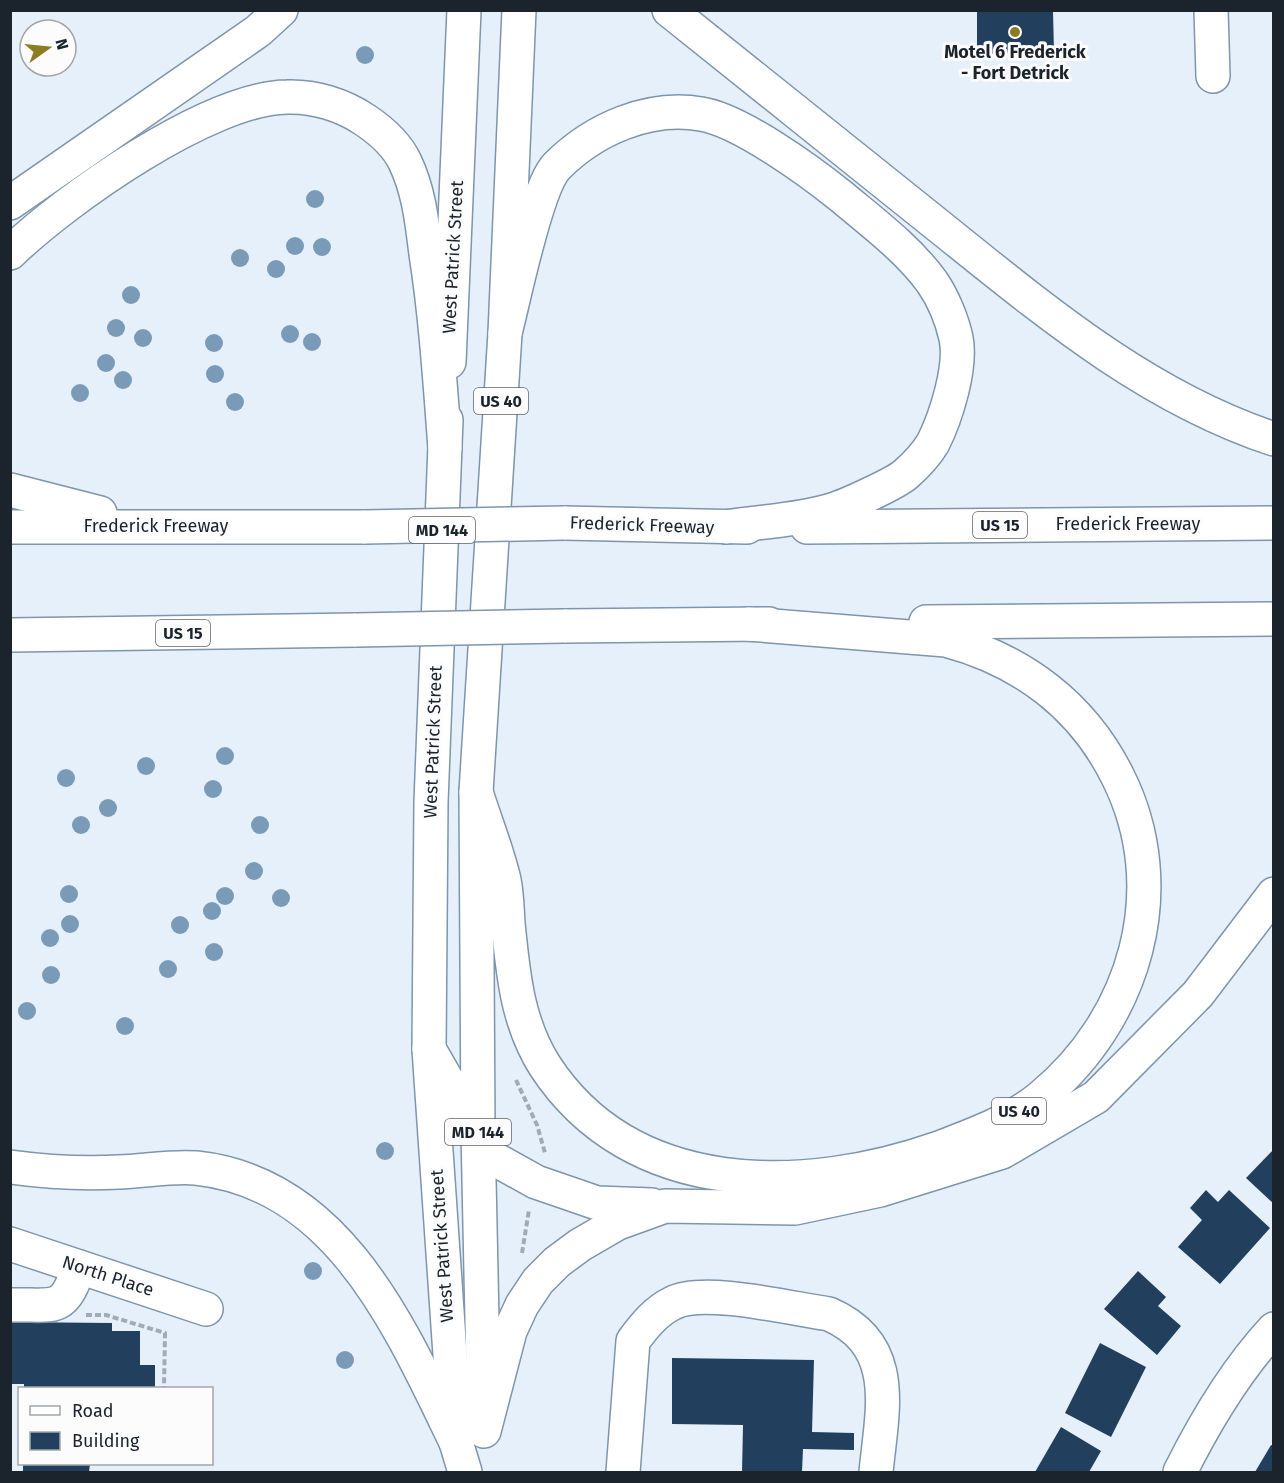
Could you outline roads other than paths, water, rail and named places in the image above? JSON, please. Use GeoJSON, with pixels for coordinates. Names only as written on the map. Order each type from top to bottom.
{"type":"FeatureCollection","features":[{"type":"Feature","properties":{"kind":"main road"},"geometry":{"type":"LineString","coordinates":[[10,203],[258,31],[280,10]]}},
{"type":"Feature","properties":{"kind":"main road","name":"West Patrick Street"},"geometry":{"type":"LineString","coordinates":[[464,10],[430,802],[429,1049],[470,1436],[478,1473]]}},
{"type":"Feature","properties":{"kind":"main road","name":"West Patrick Street"},"geometry":{"type":"LineString","coordinates":[[465,1473],[470,1436],[478,1132],[476,792],[505,333],[519,10]]}},
{"type":"Feature","properties":{"kind":"main road"},"geometry":{"type":"LineString","coordinates":[[669,10],[1049,315],[1145,381],[1242,429],[1274,439]]}},
{"type":"Feature","properties":{"kind":"main road"},"geometry":{"type":"LineString","coordinates":[[1211,10],[1213,76]]}},
{"type":"Feature","properties":{"kind":"main road"},"geometry":{"type":"LineString","coordinates":[[10,253],[34,230],[125,165],[228,110],[261,100],[288,97],[316,100],[350,110],[380,129],[404,159],[418,194],[434,309],[445,448]]}},
{"type":"Feature","properties":{"kind":"main road"},"geometry":{"type":"LineString","coordinates":[[505,333],[539,204],[555,168],[585,143],[636,117],[671,112],[701,114],[728,122],[814,175],[893,239],[932,282],[949,315],[957,341],[956,369],[946,411],[932,445],[905,476],[833,510],[726,527]]}},
{"type":"Feature","properties":{"kind":"main road"},"geometry":{"type":"LineString","coordinates":[[10,490],[152,525]]}},
{"type":"Feature","properties":{"kind":"main road","name":"Frederick Freeway"},"geometry":{"type":"LineString","coordinates":[[10,526],[365,527],[564,523],[726,527],[1274,523]]}},
{"type":"Feature","properties":{"kind":"main road","name":"US 15"},"geometry":{"type":"LineString","coordinates":[[10,635],[564,626],[1274,619]]}},
{"type":"Feature","properties":{"kind":"main road","name":"US 40"},"geometry":{"type":"LineString","coordinates":[[476,792],[504,881],[513,975],[519,1009],[528,1036],[544,1065],[569,1098],[594,1121],[627,1143],[666,1162],[708,1173],[744,1178],[835,1174],[885,1164],[952,1143],[990,1128],[1039,1099],[1081,1059],[1102,1030],[1117,1006],[1134,961],[1144,907],[1141,851],[1125,790],[1112,764],[1074,710],[1051,690],[1011,665],[972,647],[946,640],[748,624]]}},
{"type":"Feature","properties":{"kind":"main road"},"geometry":{"type":"LineString","coordinates":[[429,1049],[491,1156],[536,1182],[597,1203],[795,1208],[880,1191],[1002,1152],[1096,1097],[1197,994],[1274,894]]}},
{"type":"Feature","properties":{"kind":"main road"},"geometry":{"type":"LineString","coordinates":[[10,1167],[82,1173],[196,1168],[230,1174],[278,1195],[321,1226],[339,1244],[379,1296],[409,1346],[470,1436]]}},
{"type":"Feature","properties":{"kind":"main road"},"geometry":{"type":"LineString","coordinates":[[470,1436],[510,1331],[522,1305],[538,1281],[557,1262],[580,1245],[618,1223],[665,1206]]}},
{"type":"Feature","properties":{"kind":"main road","name":"North Place"},"geometry":{"type":"LineString","coordinates":[[10,1244],[206,1309]]}},
{"type":"Feature","properties":{"kind":"main road"},"geometry":{"type":"LineString","coordinates":[[10,1305],[56,1304],[67,1298],[79,1267]]}},
{"type":"Feature","properties":{"kind":"main road"},"geometry":{"type":"LineString","coordinates":[[623,1473],[633,1341],[646,1323],[674,1302],[704,1296],[829,1314],[847,1322],[867,1341],[878,1362],[884,1390],[876,1473]]}},
{"type":"Feature","properties":{"kind":"main road"},"geometry":{"type":"LineString","coordinates":[[1180,1473],[1210,1415],[1256,1349],[1274,1329]]}},
{"type":"Feature","properties":{"kind":"place","name":"Motel 6 Frederick - Fort Detrick"},"geometry":{"type":"Point","coordinates":[1015,32]}}]}
